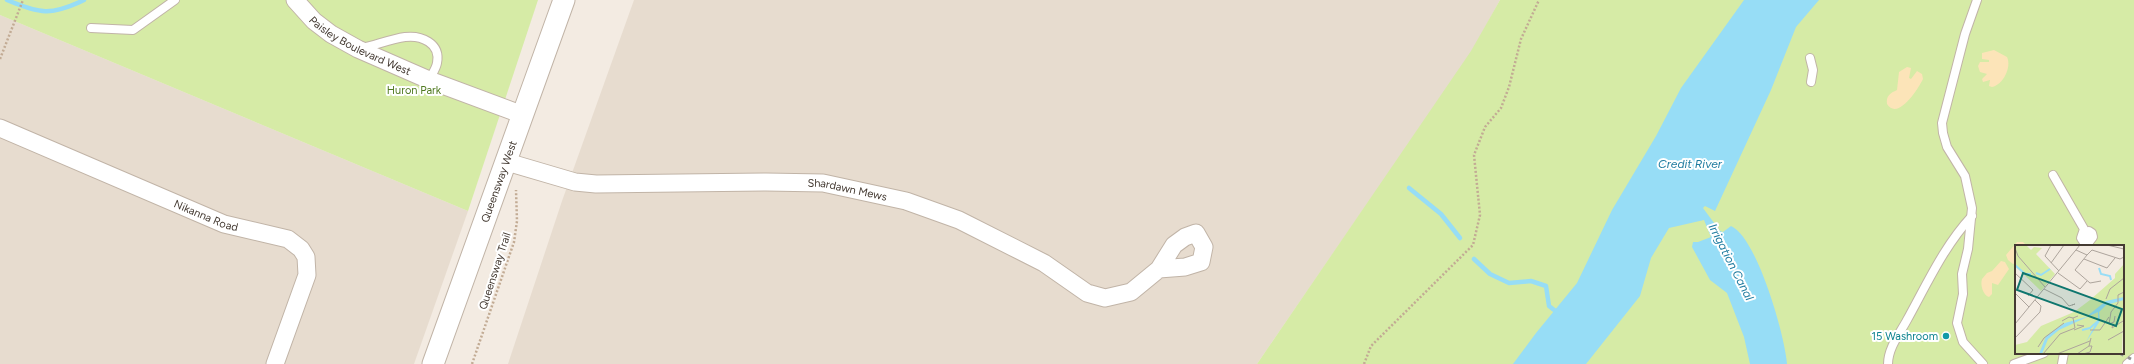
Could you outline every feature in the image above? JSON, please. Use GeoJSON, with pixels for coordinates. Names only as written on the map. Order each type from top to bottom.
{"type":"FeatureCollection","features":[{"type":"Feature","properties":{"kind":"street","name":"Paisley Boulevard West"},"geometry":{"type":"LineString","coordinates":[[295,0],[314,21],[331,34],[358,50],[429,80],[523,116]]}},
{"type":"Feature","properties":{"kind":"street","name":"Queensway West"},"geometry":{"type":"LineString","coordinates":[[433,364],[507,162],[564,0]]}},
{"type":"Feature","properties":{"kind":"street","name":"Nikanna Road"},"geometry":{"type":"LineString","coordinates":[[0,128],[224,224],[288,240],[301,249],[306,257],[307,275],[275,364]]}},
{"type":"Feature","properties":{"kind":"street","name":"Shardawn Mews"},"geometry":{"type":"LineString","coordinates":[[507,162],[574,182],[596,184],[766,182],[822,183],[906,201],[959,220],[1044,264],[1087,293],[1106,298],[1131,292],[1159,269]]}},
{"type":"Feature","properties":{"kind":"lane"},"geometry":{"type":"LineString","coordinates":[[91,28],[133,30],[175,0]]}},
{"type":"Feature","properties":{"kind":"lane"},"geometry":{"type":"LineString","coordinates":[[1976,0],[1963,41],[1942,123],[1947,147],[1967,183],[1972,216],[1962,274],[1963,294],[1957,323],[1963,342],[1984,364]]}},
{"type":"Feature","properties":{"kind":"lane"},"geometry":{"type":"LineString","coordinates":[[358,50],[405,37],[425,39],[433,44],[438,56],[437,65],[429,80]]}},
{"type":"Feature","properties":{"kind":"lane"},"geometry":{"type":"LineString","coordinates":[[1810,58],[1813,70],[1811,82]]}},
{"type":"Feature","properties":{"kind":"lane"},"geometry":{"type":"LineString","coordinates":[[2052,175],[2084,229],[2081,238],[2085,244],[2089,232],[2092,234],[2093,237],[2087,245]]}},
{"type":"Feature","properties":{"kind":"lane"},"geometry":{"type":"LineString","coordinates":[[1888,364],[1894,342],[1925,285],[1948,246],[1972,216]]}},
{"type":"Feature","properties":{"kind":"lane"},"geometry":{"type":"LineString","coordinates":[[2014,364],[2041,354]]}},
{"type":"Feature","properties":{"kind":"lane"},"geometry":{"type":"LineString","coordinates":[[2062,364],[2064,354]]}},
{"type":"Feature","properties":{"kind":"lane"},"geometry":{"type":"LineString","coordinates":[[2127,364],[2134,358]]}},
{"type":"Feature","properties":{"kind":"path"},"geometry":{"type":"LineString","coordinates":[[0,59],[23,0]]}},
{"type":"Feature","properties":{"kind":"path"},"geometry":{"type":"LineString","coordinates":[[1364,364],[1371,346],[1376,340],[1473,245],[1480,215],[1474,155],[1485,127],[1500,108],[1509,86],[1521,39],[1539,0]]}},
{"type":"Feature","properties":{"kind":"path","name":"Queensway Trail"},"geometry":{"type":"LineString","coordinates":[[472,364],[514,242],[517,221],[517,186]]}},
{"type":"Feature","properties":{"kind":"shaded area"},"geometry":{"type":"Polygon","coordinates":[[[634,0],[1500,0],[1472,51],[1257,364],[508,364],[562,201],[634,0]]]}},
{"type":"Feature","properties":{"kind":"shaded area"},"geometry":{"type":"Polygon","coordinates":[[[0,15],[468,211],[414,364],[0,364],[0,15]]]}},
{"type":"Feature","properties":{"kind":"green space","name":"Huron Park"},"geometry":{"type":"Polygon","coordinates":[[[0,0],[538,0],[468,211],[0,15],[0,0]]]}},
{"type":"Feature","properties":{"kind":"green space"},"geometry":{"type":"Polygon","coordinates":[[[1500,0],[2134,0],[2134,364],[1257,364],[1471,51],[1500,0]]]}},
{"type":"Feature","properties":{"kind":"sand"},"geometry":{"type":"Polygon","coordinates":[[[1994,50],[2007,57],[2008,66],[2006,75],[2000,83],[1992,87],[1989,86],[1990,80],[1983,82],[1982,79],[1987,74],[1980,72],[1978,66],[1980,62],[1989,62],[1989,60],[1982,59],[1982,53],[1994,50]]]}},
{"type":"Feature","properties":{"kind":"sand"},"geometry":{"type":"Polygon","coordinates":[[[1907,67],[1911,68],[1909,78],[1911,79],[1917,71],[1922,74],[1923,79],[1917,90],[1907,102],[1897,109],[1892,108],[1887,104],[1888,97],[1897,90],[1899,72],[1907,67]]]}},
{"type":"Feature","properties":{"kind":"sand"},"geometry":{"type":"Polygon","coordinates":[[[2017,242],[2023,242],[2026,245],[2015,245],[2015,263],[2013,264],[2008,260],[2006,255],[2017,242]]]}},
{"type":"Feature","properties":{"kind":"sand"},"geometry":{"type":"Polygon","coordinates":[[[2001,261],[2005,262],[2009,269],[1998,285],[1992,283],[1992,294],[1989,297],[1982,290],[1982,279],[2001,261]]]}},
{"type":"Feature","properties":{"kind":"water","name":"Credit River"},"geometry":{"type":"Polygon","coordinates":[[[1744,0],[1819,0],[1796,27],[1771,90],[1715,211],[1705,206],[1703,208],[1720,231],[1723,232],[1731,226],[1741,234],[1750,248],[1760,267],[1768,289],[1781,332],[1787,364],[1750,364],[1744,337],[1727,293],[1710,280],[1692,247],[1693,242],[1698,242],[1711,237],[1704,220],[1669,228],[1651,258],[1640,296],[1586,364],[1513,364],[1577,283],[1612,210],[1656,136],[1681,88],[1744,0]]]}},
{"type":"Feature","properties":{"kind":"waterway"},"geometry":{"type":"LineString","coordinates":[[7,0],[28,8],[46,11],[63,9],[84,0]]}},
{"type":"Feature","properties":{"kind":"waterway"},"geometry":{"type":"LineString","coordinates":[[1409,188],[1441,214],[1460,238]]}},
{"type":"Feature","properties":{"kind":"waterway"},"geometry":{"type":"LineString","coordinates":[[1474,259],[1490,274],[1509,283],[1531,281],[1546,286],[1549,306],[1558,313]]}},
{"type":"Feature","properties":{"kind":"railway"},"geometry":{"type":"LineString","coordinates":[[2121,354],[2131,359]]}},
{"type":"Feature","properties":{"kind":"place","name":"15 Washroom"},"geometry":{"type":"Point","coordinates":[1946,336]}},
{"type":"Feature","properties":{"kind":"water label","name":"Irrigation Canal"},"geometry":{"type":"Point","coordinates":[1731,262]}}]}
